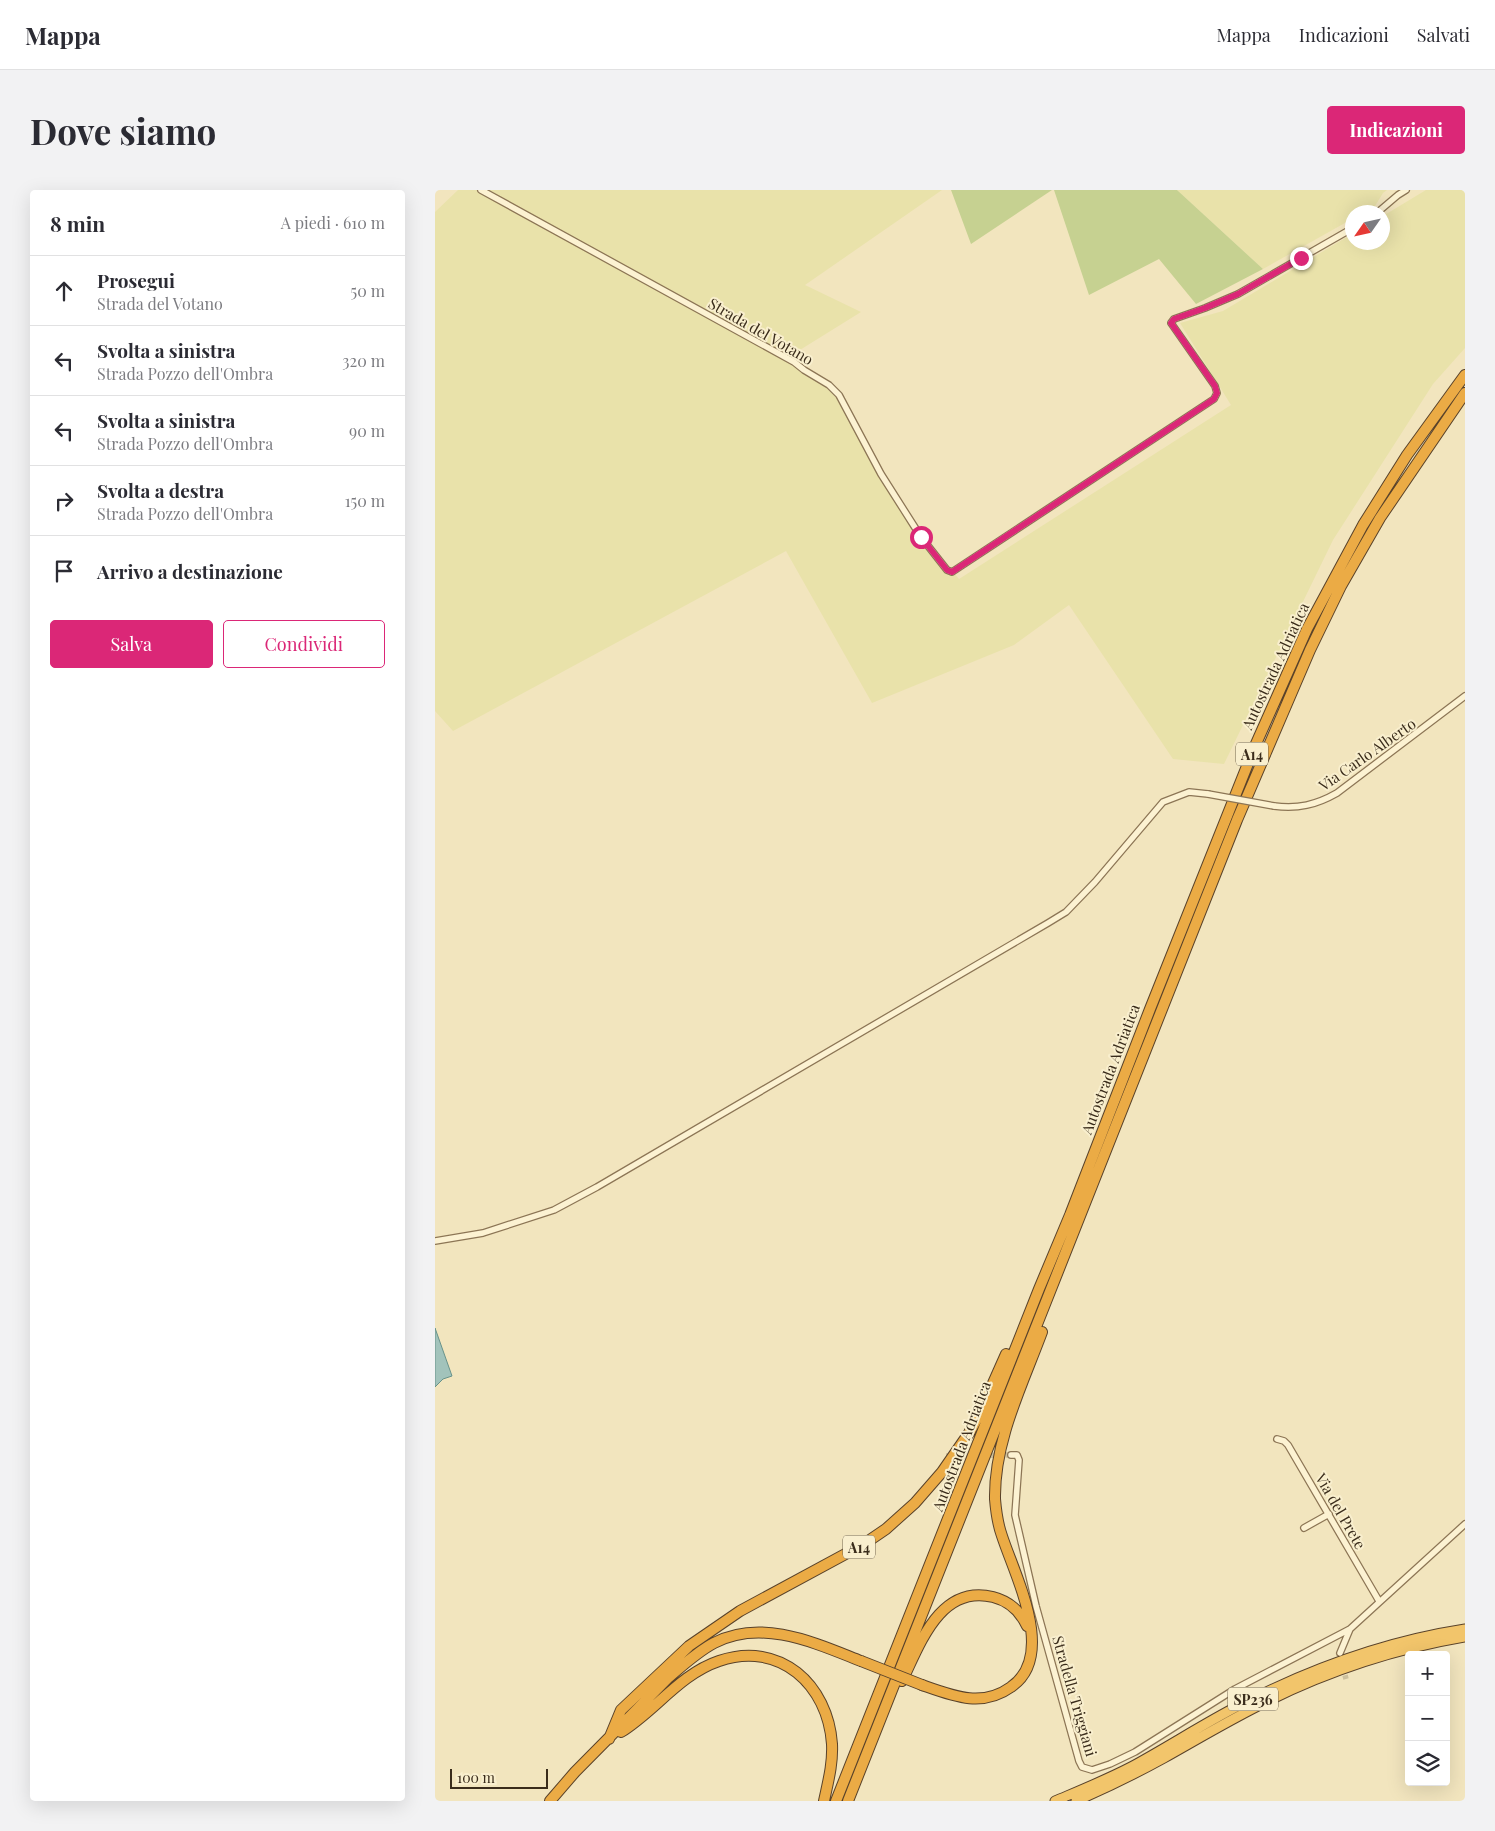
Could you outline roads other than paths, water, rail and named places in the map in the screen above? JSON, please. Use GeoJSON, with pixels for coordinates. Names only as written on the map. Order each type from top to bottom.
{"type":"FeatureCollection","features":[{"type":"Feature","properties":{"kind":"highway","name":"Autostrada Adriatica"},"geometry":{"type":"LineString","coordinates":[[836,1801],[1039,1289],[1070,1216],[1255,746],[1307,630],[1363,525],[1407,455],[1465,375]]}},
{"type":"Feature","properties":{"kind":"highway","name":"Autostrada Adriatica"},"geometry":{"type":"LineString","coordinates":[[848,1801],[1237,820],[1310,650],[1341,586],[1380,518],[1435,434],[1465,394]]}},
{"type":"Feature","properties":{"kind":"highway","name":"A14"},"geometry":{"type":"LineString","coordinates":[[609,1739],[682,1666],[714,1642],[763,1631],[791,1636],[950,1695],[968,1698],[997,1696],[1021,1679],[1031,1657],[1033,1642],[1026,1606],[1001,1534],[995,1501],[998,1466],[1002,1440],[1066,1266],[1079,1220]]}},
{"type":"Feature","properties":{"kind":"highway","name":"A14"},"geometry":{"type":"LineString","coordinates":[[609,1739],[621,1710],[689,1646],[741,1611],[864,1544],[886,1529],[915,1503],[942,1472],[978,1418],[1008,1351],[1039,1289]]}},
{"type":"Feature","properties":{"kind":"highway","name":"A14"},"geometry":{"type":"LineString","coordinates":[[859,1774],[924,1635],[944,1609],[958,1599],[973,1595],[979,1594],[997,1598],[1007,1602],[1018,1611],[1033,1642]]}},
{"type":"Feature","properties":{"kind":"highway","name":"SP236"},"geometry":{"type":"LineString","coordinates":[[1055,1801],[1129,1768],[1239,1705],[1303,1676],[1368,1652],[1405,1642],[1463,1631]]}},
{"type":"Feature","properties":{"kind":"highway","name":"SP236"},"geometry":{"type":"LineString","coordinates":[[1075,1801],[1136,1774],[1259,1705],[1362,1662],[1422,1646],[1463,1631]]}},
{"type":"Feature","properties":{"kind":"highway"},"geometry":{"type":"LineString","coordinates":[[550,1801],[575,1772],[609,1739],[635,1723],[667,1694],[691,1676],[707,1666],[736,1656],[753,1655],[771,1658],[803,1676],[824,1707],[832,1744],[831,1772],[824,1801]]}},
{"type":"Feature","properties":{"kind":"street","name":"Strada del Votano"},"geometry":{"type":"LineString","coordinates":[[481,190],[793,362],[834,389],[845,403],[853,423],[881,474],[911,521],[947,570],[952,572],[1214,399],[1217,393],[1215,386],[1171,323],[1174,319],[1238,294],[1345,233]]}},
{"type":"Feature","properties":{"kind":"street"},"geometry":{"type":"LineString","coordinates":[[1386,205],[1406,190]]}},
{"type":"Feature","properties":{"kind":"street","name":"Via Carlo Alberto"},"geometry":{"type":"LineString","coordinates":[[435,1241],[483,1233],[554,1210],[597,1187],[1048,924],[1066,912],[1095,882],[1163,802],[1189,792],[1274,806],[1299,808],[1312,805],[1325,800],[1345,787],[1465,696]]}},
{"type":"Feature","properties":{"kind":"street","name":"Via del Prete"},"geometry":{"type":"LineString","coordinates":[[1277,1439],[1284,1441],[1288,1445],[1379,1601]]}},
{"type":"Feature","properties":{"kind":"street","name":"Stradella Triggiani"},"geometry":{"type":"LineString","coordinates":[[1011,1455],[1017,1455],[1019,1460],[1015,1515],[1037,1606],[1082,1768],[1092,1770],[1135,1752],[1235,1689],[1350,1628]]}},
{"type":"Feature","properties":{"kind":"street"},"geometry":{"type":"LineString","coordinates":[[1304,1528],[1329,1514]]}},
{"type":"Feature","properties":{"kind":"street"},"geometry":{"type":"LineString","coordinates":[[1340,1653],[1350,1628],[1465,1524]]}},
{"type":"Feature","properties":{"kind":"water"},"geometry":{"type":"Polygon","coordinates":[[[435,1328],[452,1376],[443,1379],[435,1387],[435,1328]]]}},
{"type":"Feature","properties":{"kind":"tunnel"},"geometry":{"type":"LineString","coordinates":[[946,1456],[1011,1455]]}},
{"type":"Feature","properties":{"kind":"tunnel"},"geometry":{"type":"LineString","coordinates":[[1343,1667],[1346,1679]]}}]}
